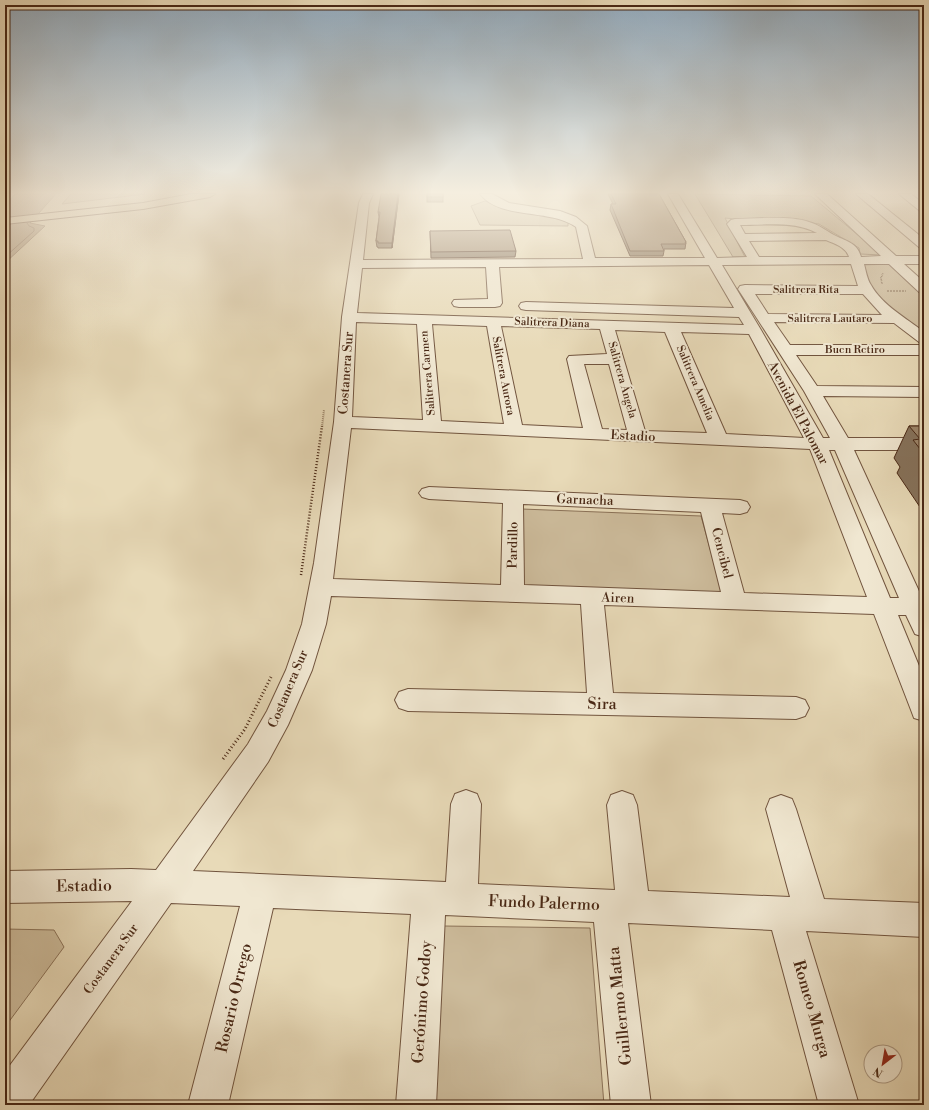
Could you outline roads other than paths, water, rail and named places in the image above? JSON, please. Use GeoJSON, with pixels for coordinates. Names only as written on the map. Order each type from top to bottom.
{"type":"FeatureCollection","features":[{"type":"Feature","properties":{"kind":"street","name":"Costanera Sur"},"geometry":{"type":"LineString","coordinates":[[5,1105],[163,887],[258,752],[278,717],[299,670],[314,624],[310,584],[343,422],[349,317],[358,246]]}},
{"type":"Feature","properties":{"kind":"street"},"geometry":{"type":"LineString","coordinates":[[586,246],[590,262]]}},
{"type":"Feature","properties":{"kind":"street","name":"Avenida El Palomar"},"geometry":{"type":"LineString","coordinates":[[703,246],[743,313],[760,324],[786,350],[812,391],[842,444],[924,628]]}},
{"type":"Feature","properties":{"kind":"street","name":"Avenida El Palomar"},"geometry":{"type":"LineString","coordinates":[[717,246],[746,290],[760,324],[817,444],[924,710]]}},
{"type":"Feature","properties":{"kind":"street"},"geometry":{"type":"LineString","coordinates":[[746,246],[755,261]]}},
{"type":"Feature","properties":{"kind":"street"},"geometry":{"type":"LineString","coordinates":[[845,246],[853,250],[867,290],[896,319],[924,339]]}},
{"type":"Feature","properties":{"kind":"street"},"geometry":{"type":"LineString","coordinates":[[877,246],[924,289]]}},
{"type":"Feature","properties":{"kind":"street"},"geometry":{"type":"LineString","coordinates":[[356,264],[924,260]]}},
{"type":"Feature","properties":{"kind":"street"},"geometry":{"type":"LineString","coordinates":[[459,303],[495,303],[492,263]]}},
{"type":"Feature","properties":{"kind":"street","name":"Salitrera Rita"},"geometry":{"type":"LineString","coordinates":[[746,290],[867,290]]}},
{"type":"Feature","properties":{"kind":"street"},"geometry":{"type":"LineString","coordinates":[[526,306],[743,313]]}},
{"type":"Feature","properties":{"kind":"street","name":"Salitrera Diana"},"geometry":{"type":"LineString","coordinates":[[349,317],[671,327],[760,324]]}},
{"type":"Feature","properties":{"kind":"street","name":"Salitrera Carmen"},"geometry":{"type":"LineString","coordinates":[[424,319],[432,426]]}},
{"type":"Feature","properties":{"kind":"street","name":"Salitrera Lautaro"},"geometry":{"type":"LineString","coordinates":[[760,324],[896,319]]}},
{"type":"Feature","properties":{"kind":"street","name":"Salitrera Aurora"},"geometry":{"type":"LineString","coordinates":[[493,322],[514,430]]}},
{"type":"Feature","properties":{"kind":"street","name":"Salitrera Ángela"},"geometry":{"type":"LineString","coordinates":[[606,325],[638,436]]}},
{"type":"Feature","properties":{"kind":"street","name":"Salitrera Amelia"},"geometry":{"type":"LineString","coordinates":[[671,327],[719,440]]}},
{"type":"Feature","properties":{"kind":"street","name":"Buen Retiro"},"geometry":{"type":"LineString","coordinates":[[786,350],[924,350]]}},
{"type":"Feature","properties":{"kind":"street"},"geometry":{"type":"LineString","coordinates":[[594,434],[575,359],[616,359]]}},
{"type":"Feature","properties":{"kind":"street"},"geometry":{"type":"LineString","coordinates":[[812,391],[924,392]]}},
{"type":"Feature","properties":{"kind":"street","name":"Estadio"},"geometry":{"type":"LineString","coordinates":[[343,422],[817,444],[924,444]]}},
{"type":"Feature","properties":{"kind":"street","name":"Garnacha"},"geometry":{"type":"LineString","coordinates":[[430,493],[740,507]]}},
{"type":"Feature","properties":{"kind":"street","name":"Pardillo"},"geometry":{"type":"LineString","coordinates":[[512,594],[513,497]]}},
{"type":"Feature","properties":{"kind":"street","name":"Cencibel"},"geometry":{"type":"LineString","coordinates":[[710,505],[734,602]]}},
{"type":"Feature","properties":{"kind":"street","name":"Airen"},"geometry":{"type":"LineString","coordinates":[[310,584],[512,594],[914,607]]}},
{"type":"Feature","properties":{"kind":"street"},"geometry":{"type":"LineString","coordinates":[[592,597],[601,704]]}},
{"type":"Feature","properties":{"kind":"street","name":"Sira"},"geometry":{"type":"LineString","coordinates":[[408,700],[796,708]]}},
{"type":"Feature","properties":{"kind":"street","name":"Gerónimo Godoy"},"geometry":{"type":"LineString","coordinates":[[416,1105],[445,899],[466,804]]}},
{"type":"Feature","properties":{"kind":"street","name":"Guillermo Matta"},"geometry":{"type":"LineString","coordinates":[[622,805],[621,907],[631,1105]]}},
{"type":"Feature","properties":{"kind":"street","name":"Romeo Murga"},"geometry":{"type":"LineString","coordinates":[[781,809],[798,914],[839,1105]]}},
{"type":"Feature","properties":{"kind":"street","name":"Estadio"},"geometry":{"type":"LineString","coordinates":[[5,887],[131,885],[163,887]]}},
{"type":"Feature","properties":{"kind":"street","name":"Fundo Palermo"},"geometry":{"type":"LineString","coordinates":[[163,887],[924,920]]}},
{"type":"Feature","properties":{"kind":"street","name":"Rosario Orrego"},"geometry":{"type":"LineString","coordinates":[[208,1105],[260,891]]}},
{"type":"Feature","properties":{"kind":"water"},"geometry":{"type":"Polygon","coordinates":[[[5,246],[24,246],[5,263],[5,246]]]}}]}
